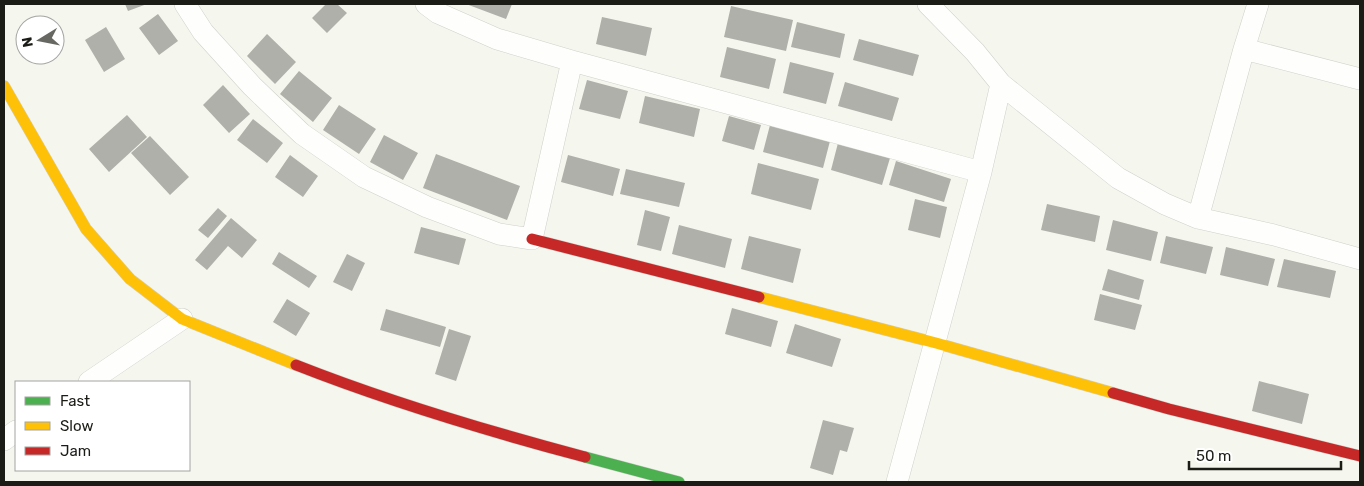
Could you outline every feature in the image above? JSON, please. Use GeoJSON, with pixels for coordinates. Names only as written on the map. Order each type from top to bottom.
{"type":"FeatureCollection","features":[{"type":"Feature","properties":{"kind":"street"},"geometry":{"type":"LineString","coordinates":[[186,4],[203,32],[252,86],[302,134],[364,177],[427,207],[499,234],[532,239],[936,343],[1169,409],[1360,456]]}},
{"type":"Feature","properties":{"kind":"street"},"geometry":{"type":"LineString","coordinates":[[426,4],[438,13],[497,39],[981,172]]}},
{"type":"Feature","properties":{"kind":"street"},"geometry":{"type":"LineString","coordinates":[[928,4],[975,52],[1001,84],[1118,178],[1165,204],[1198,218],[1274,235],[1360,259]]}},
{"type":"Feature","properties":{"kind":"street"},"geometry":{"type":"LineString","coordinates":[[1198,218],[1258,4]]}},
{"type":"Feature","properties":{"kind":"street"},"geometry":{"type":"LineString","coordinates":[[1244,49],[1360,79]]}},
{"type":"Feature","properties":{"kind":"street"},"geometry":{"type":"LineString","coordinates":[[532,239],[572,61]]}},
{"type":"Feature","properties":{"kind":"street"},"geometry":{"type":"LineString","coordinates":[[897,482],[981,172],[1001,84]]}},
{"type":"Feature","properties":{"kind":"street"},"geometry":{"type":"LineString","coordinates":[[4,86],[86,229],[130,279],[182,319],[337,381],[491,432],[679,482]]}},
{"type":"Feature","properties":{"kind":"street"},"geometry":{"type":"LineString","coordinates":[[90,381],[182,319]]}},
{"type":"Feature","properties":{"kind":"street"},"geometry":{"type":"LineString","coordinates":[[4,440],[15,432]]}},
{"type":"Feature","properties":{"kind":"building"},"geometry":{"type":"Polygon","coordinates":[[[125,4],[147,4],[128,11],[125,4]]]}},
{"type":"Feature","properties":{"kind":"building"},"geometry":{"type":"Polygon","coordinates":[[[326,4],[337,4],[347,13],[327,33],[312,18],[326,4]]]}},
{"type":"Feature","properties":{"kind":"building"},"geometry":{"type":"Polygon","coordinates":[[[466,4],[512,4],[506,19],[466,4]]]}},
{"type":"Feature","properties":{"kind":"building"},"geometry":{"type":"Polygon","coordinates":[[[731,6],[793,20],[786,51],[724,37],[731,6]]]}},
{"type":"Feature","properties":{"kind":"building"},"geometry":{"type":"Polygon","coordinates":[[[158,14],[178,41],[159,55],[139,28],[158,14]]]}},
{"type":"Feature","properties":{"kind":"building"},"geometry":{"type":"Polygon","coordinates":[[[602,17],[652,28],[646,56],[596,44],[602,17]]]}},
{"type":"Feature","properties":{"kind":"building"},"geometry":{"type":"Polygon","coordinates":[[[797,22],[845,34],[840,58],[791,47],[797,22]]]}},
{"type":"Feature","properties":{"kind":"building"},"geometry":{"type":"Polygon","coordinates":[[[106,27],[125,59],[104,72],[85,40],[106,27]]]}},
{"type":"Feature","properties":{"kind":"building"},"geometry":{"type":"Polygon","coordinates":[[[267,34],[296,62],[275,84],[247,56],[267,34]]]}},
{"type":"Feature","properties":{"kind":"building"},"geometry":{"type":"Polygon","coordinates":[[[859,39],[919,55],[913,76],[853,60],[859,39]]]}},
{"type":"Feature","properties":{"kind":"building"},"geometry":{"type":"Polygon","coordinates":[[[727,47],[776,59],[769,89],[720,77],[727,47]]]}},
{"type":"Feature","properties":{"kind":"building"},"geometry":{"type":"Polygon","coordinates":[[[790,62],[834,73],[826,104],[783,93],[790,62]]]}},
{"type":"Feature","properties":{"kind":"building"},"geometry":{"type":"Polygon","coordinates":[[[299,71],[332,98],[313,122],[280,94],[299,71]]]}},
{"type":"Feature","properties":{"kind":"building"},"geometry":{"type":"Polygon","coordinates":[[[587,80],[628,91],[620,119],[579,109],[587,80]]]}},
{"type":"Feature","properties":{"kind":"building"},"geometry":{"type":"Polygon","coordinates":[[[845,82],[899,98],[892,121],[838,106],[845,82]]]}},
{"type":"Feature","properties":{"kind":"building"},"geometry":{"type":"Polygon","coordinates":[[[223,85],[250,114],[229,133],[203,105],[223,85]]]}},
{"type":"Feature","properties":{"kind":"building"},"geometry":{"type":"Polygon","coordinates":[[[645,96],[700,109],[694,137],[639,123],[645,96]]]}},
{"type":"Feature","properties":{"kind":"building"},"geometry":{"type":"Polygon","coordinates":[[[339,105],[376,129],[359,154],[323,130],[339,105]]]}},
{"type":"Feature","properties":{"kind":"building"},"geometry":{"type":"Polygon","coordinates":[[[127,115],[147,137],[109,172],[89,149],[127,115]]]}},
{"type":"Feature","properties":{"kind":"building"},"geometry":{"type":"Polygon","coordinates":[[[729,116],[761,125],[754,150],[722,141],[729,116]]]}},
{"type":"Feature","properties":{"kind":"building"},"geometry":{"type":"Polygon","coordinates":[[[253,119],[283,143],[267,163],[237,140],[253,119]]]}},
{"type":"Feature","properties":{"kind":"building"},"geometry":{"type":"Polygon","coordinates":[[[770,125],[830,141],[823,168],[763,152],[770,125]]]}},
{"type":"Feature","properties":{"kind":"building"},"geometry":{"type":"Polygon","coordinates":[[[384,135],[418,153],[403,180],[370,162],[384,135]]]}},
{"type":"Feature","properties":{"kind":"building"},"geometry":{"type":"Polygon","coordinates":[[[150,136],[189,177],[170,195],[131,153],[150,136]]]}},
{"type":"Feature","properties":{"kind":"building"},"geometry":{"type":"Polygon","coordinates":[[[838,143],[890,158],[882,185],[831,170],[838,143]]]}},
{"type":"Feature","properties":{"kind":"building"},"geometry":{"type":"Polygon","coordinates":[[[436,154],[520,186],[507,220],[423,188],[436,154]]]}},
{"type":"Feature","properties":{"kind":"building"},"geometry":{"type":"Polygon","coordinates":[[[290,155],[318,176],[303,197],[275,177],[290,155]]]}},
{"type":"Feature","properties":{"kind":"building"},"geometry":{"type":"Polygon","coordinates":[[[568,155],[620,169],[613,196],[561,182],[568,155]]]}},
{"type":"Feature","properties":{"kind":"building"},"geometry":{"type":"Polygon","coordinates":[[[896,161],[951,179],[944,202],[889,185],[896,161]]]}},
{"type":"Feature","properties":{"kind":"building"},"geometry":{"type":"Polygon","coordinates":[[[758,163],[819,179],[811,210],[751,194],[758,163]]]}},
{"type":"Feature","properties":{"kind":"building"},"geometry":{"type":"Polygon","coordinates":[[[626,169],[685,183],[679,207],[620,194],[626,169]]]}},
{"type":"Feature","properties":{"kind":"building"},"geometry":{"type":"Polygon","coordinates":[[[915,199],[947,207],[940,238],[908,230],[915,199]]]}},
{"type":"Feature","properties":{"kind":"building"},"geometry":{"type":"Polygon","coordinates":[[[1047,204],[1100,216],[1095,242],[1041,230],[1047,204]]]}},
{"type":"Feature","properties":{"kind":"building"},"geometry":{"type":"Polygon","coordinates":[[[218,208],[227,216],[208,238],[198,230],[218,208]]]}},
{"type":"Feature","properties":{"kind":"building"},"geometry":{"type":"Polygon","coordinates":[[[645,210],[670,217],[661,251],[637,245],[645,210]]]}},
{"type":"Feature","properties":{"kind":"building"},"geometry":{"type":"Polygon","coordinates":[[[231,218],[257,240],[242,258],[228,246],[207,270],[195,260],[231,218]]]}},
{"type":"Feature","properties":{"kind":"building"},"geometry":{"type":"Polygon","coordinates":[[[1113,220],[1158,232],[1151,261],[1106,250],[1113,220]]]}},
{"type":"Feature","properties":{"kind":"building"},"geometry":{"type":"Polygon","coordinates":[[[679,225],[732,239],[725,268],[672,254],[679,225]]]}},
{"type":"Feature","properties":{"kind":"building"},"geometry":{"type":"Polygon","coordinates":[[[421,227],[466,239],[459,265],[414,253],[421,227]]]}},
{"type":"Feature","properties":{"kind":"building"},"geometry":{"type":"Polygon","coordinates":[[[749,236],[801,249],[793,283],[741,269],[749,236]]]}},
{"type":"Feature","properties":{"kind":"building"},"geometry":{"type":"Polygon","coordinates":[[[1166,236],[1213,247],[1206,274],[1160,263],[1166,236]]]}},
{"type":"Feature","properties":{"kind":"building"},"geometry":{"type":"Polygon","coordinates":[[[1226,247],[1275,259],[1268,286],[1220,275],[1226,247]]]}},
{"type":"Feature","properties":{"kind":"building"},"geometry":{"type":"Polygon","coordinates":[[[279,252],[317,276],[309,288],[272,264],[279,252]]]}},
{"type":"Feature","properties":{"kind":"building"},"geometry":{"type":"Polygon","coordinates":[[[347,254],[365,263],[352,291],[333,282],[347,254]]]}},
{"type":"Feature","properties":{"kind":"building"},"geometry":{"type":"Polygon","coordinates":[[[1284,259],[1336,271],[1330,298],[1277,287],[1284,259]]]}},
{"type":"Feature","properties":{"kind":"building"},"geometry":{"type":"Polygon","coordinates":[[[1108,269],[1144,280],[1139,300],[1102,290],[1108,269]]]}},
{"type":"Feature","properties":{"kind":"building"},"geometry":{"type":"Polygon","coordinates":[[[1100,294],[1142,305],[1135,330],[1094,320],[1100,294]]]}},
{"type":"Feature","properties":{"kind":"building"},"geometry":{"type":"Polygon","coordinates":[[[287,299],[310,313],[296,336],[273,322],[287,299]]]}},
{"type":"Feature","properties":{"kind":"building"},"geometry":{"type":"Polygon","coordinates":[[[732,308],[778,321],[771,347],[725,334],[732,308]]]}},
{"type":"Feature","properties":{"kind":"building"},"geometry":{"type":"Polygon","coordinates":[[[386,309],[446,327],[440,347],[380,330],[386,309]]]}},
{"type":"Feature","properties":{"kind":"building"},"geometry":{"type":"Polygon","coordinates":[[[795,324],[841,339],[832,367],[786,353],[795,324]]]}},
{"type":"Feature","properties":{"kind":"building"},"geometry":{"type":"Polygon","coordinates":[[[449,329],[471,336],[456,381],[435,374],[449,329]]]}},
{"type":"Feature","properties":{"kind":"building"},"geometry":{"type":"Polygon","coordinates":[[[1259,381],[1309,394],[1302,424],[1252,411],[1259,381]]]}},
{"type":"Feature","properties":{"kind":"building"},"geometry":{"type":"Polygon","coordinates":[[[823,420],[854,428],[847,452],[840,450],[833,475],[810,468],[823,420]]]}},
{"type":"Feature","properties":{"kind":"traffic: fast"},"geometry":{"type":"LineString","coordinates":[[585,457],[679,482]]}},
{"type":"Feature","properties":{"kind":"traffic: slow"},"geometry":{"type":"LineString","coordinates":[[4,86],[86,229],[130,279],[182,319],[296,365]]}},
{"type":"Feature","properties":{"kind":"traffic: slow"},"geometry":{"type":"LineString","coordinates":[[759,297],[936,343],[1113,393]]}},
{"type":"Feature","properties":{"kind":"traffic: jam"},"geometry":{"type":"LineString","coordinates":[[532,239],[759,297]]}},
{"type":"Feature","properties":{"kind":"traffic: jam"},"geometry":{"type":"LineString","coordinates":[[296,365],[439,415],[585,457]]}},
{"type":"Feature","properties":{"kind":"traffic: jam"},"geometry":{"type":"LineString","coordinates":[[1113,393],[1169,409],[1360,456]]}}]}
